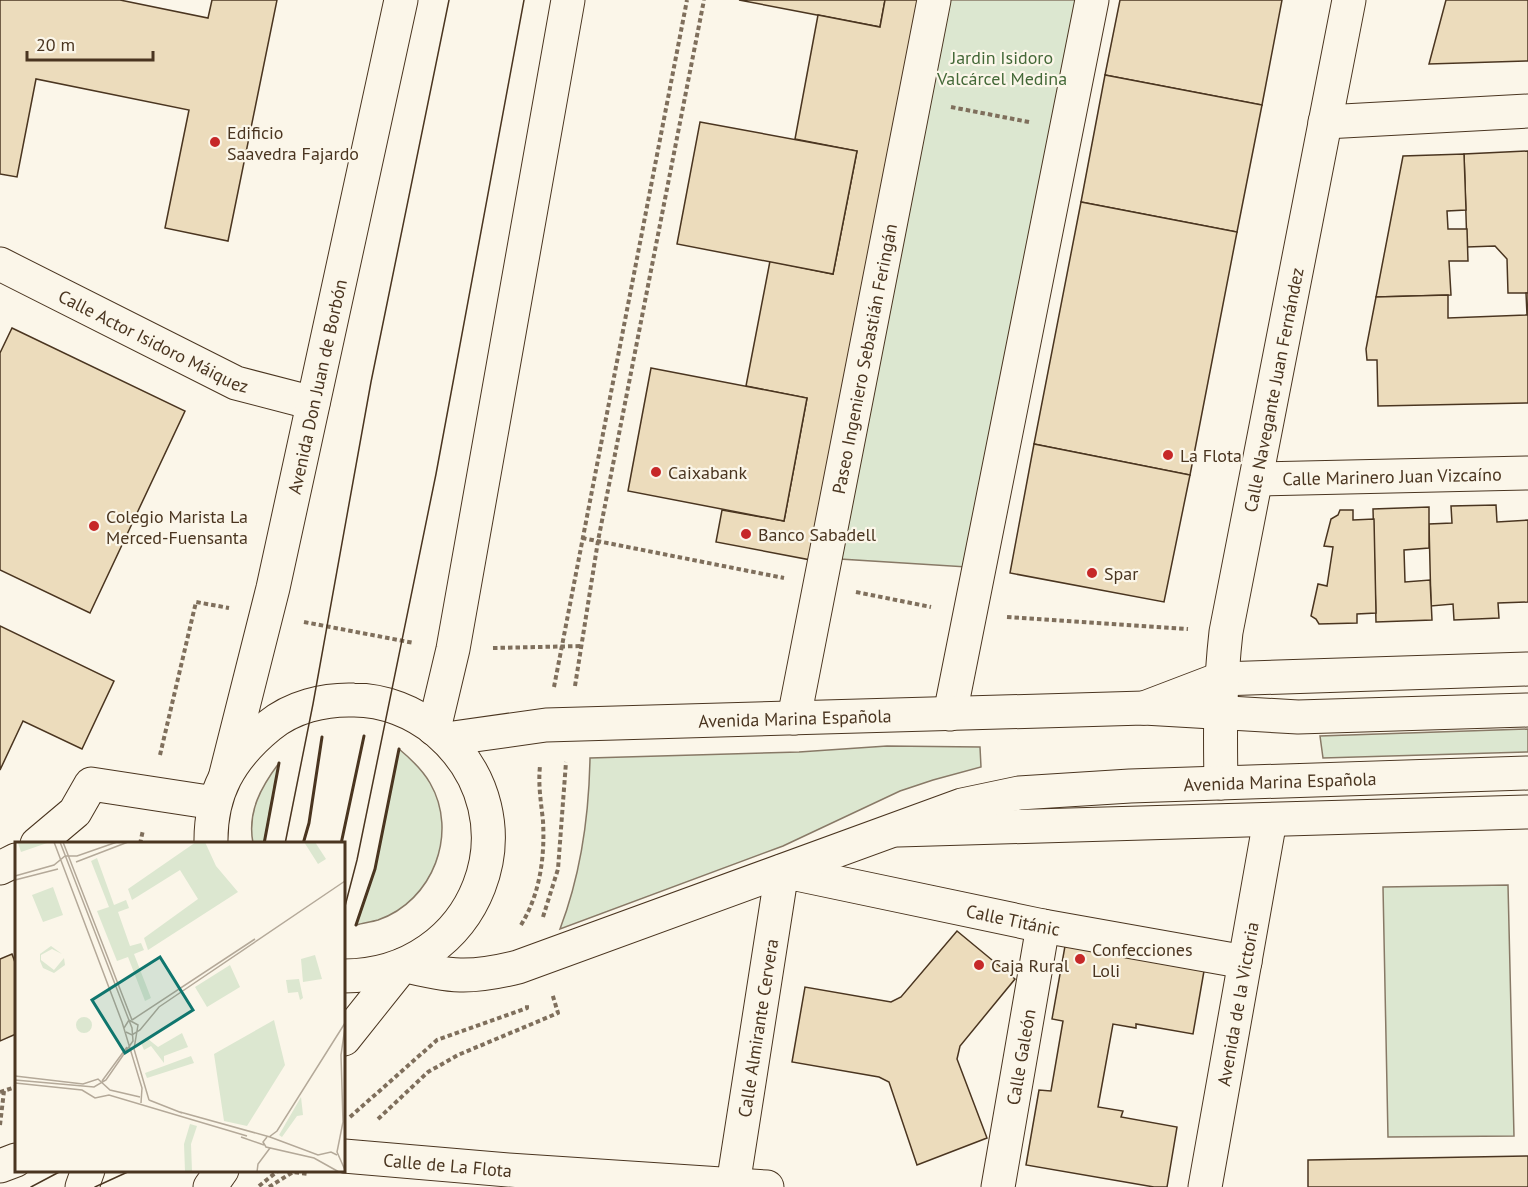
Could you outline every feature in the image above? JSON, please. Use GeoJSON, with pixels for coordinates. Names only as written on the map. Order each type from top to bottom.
{"type":"FeatureCollection","features":[{"type":"Feature","properties":{"kind":"street","name":"Avenida Don Juan de Borbón"},"geometry":{"type":"LineString","coordinates":[[214,815],[267,615],[401,0]]}},
{"type":"Feature","properties":{"kind":"street"},"geometry":{"type":"LineString","coordinates":[[440,734],[568,0]]}},
{"type":"Feature","properties":{"kind":"street","name":"Paseo Ingeniero Sebastián Feringán"},"geometry":{"type":"LineString","coordinates":[[794,718],[934,0]]}},
{"type":"Feature","properties":{"kind":"street"},"geometry":{"type":"LineString","coordinates":[[950,714],[1092,0]]}},
{"type":"Feature","properties":{"kind":"street","name":"Calle Navegante Juan Fernández"},"geometry":{"type":"LineString","coordinates":[[1221,783],[1220,679],[1226,632],[1348,0]]}},
{"type":"Feature","properties":{"kind":"street"},"geometry":{"type":"LineString","coordinates":[[1325,122],[1528,111]]}},
{"type":"Feature","properties":{"kind":"street","name":"Calle Actor Isidoro Máiquez"},"geometry":{"type":"LineString","coordinates":[[0,264],[236,383],[313,403]]}},
{"type":"Feature","properties":{"kind":"street","name":"Calle Marinero Juan Vizcaíno"},"geometry":{"type":"LineString","coordinates":[[1257,479],[1528,473]]}},
{"type":"Feature","properties":{"kind":"street","name":"Avenida Marina Española"},"geometry":{"type":"LineString","coordinates":[[1144,708],[1220,679],[1528,669]]}},
{"type":"Feature","properties":{"kind":"street"},"geometry":{"type":"LineString","coordinates":[[38,842],[75,812],[91,784],[151,794],[214,815],[248,743],[278,719],[313,704],[338,699],[364,700],[389,705],[410,713],[440,734],[461,756],[482,795],[487,820],[488,845],[484,870],[477,893],[465,915],[448,935],[429,951],[403,965],[375,974],[345,976]]}},
{"type":"Feature","properties":{"kind":"street","name":"Avenida Marina Española"},"geometry":{"type":"LineString","coordinates":[[440,734],[558,725],[1144,708],[1298,717],[1528,710]]}},
{"type":"Feature","properties":{"kind":"street","name":"Avenida Marina Española"},"geometry":{"type":"LineString","coordinates":[[403,965],[462,977],[501,972],[962,805],[1019,793],[1130,786],[1528,773]]}},
{"type":"Feature","properties":{"kind":"street","name":"Avenida Marina Española"},"geometry":{"type":"LineString","coordinates":[[893,831],[1528,812]]}},
{"type":"Feature","properties":{"kind":"street","name":"Avenida de la Victoria"},"geometry":{"type":"LineString","coordinates":[[1205,1187],[1270,819]]}},
{"type":"Feature","properties":{"kind":"street"},"geometry":{"type":"LineString","coordinates":[[0,868],[15,860]]}},
{"type":"Feature","properties":{"kind":"street","name":"Calle Titánic"},"geometry":{"type":"LineString","coordinates":[[782,871],[1043,926],[1245,962]]}},
{"type":"Feature","properties":{"kind":"street","name":"Calle Almirante Cervera"},"geometry":{"type":"LineString","coordinates":[[733,1185],[782,871]]}},
{"type":"Feature","properties":{"kind":"street","name":"Calle Galeón"},"geometry":{"type":"LineString","coordinates":[[998,1187],[1043,926]]}},
{"type":"Feature","properties":{"kind":"street"},"geometry":{"type":"LineString","coordinates":[[345,1038],[403,965]]}},
{"type":"Feature","properties":{"kind":"street","name":"Calle de La Flota"},"geometry":{"type":"LineString","coordinates":[[352,1157],[511,1179],[767,1187]]}},
{"type":"Feature","properties":{"kind":"street"},"geometry":{"type":"LineString","coordinates":[[0,1166],[15,1160]]}},
{"type":"Feature","properties":{"kind":"street"},"geometry":{"type":"LineString","coordinates":[[82,1187],[87,1172]]}},
{"type":"Feature","properties":{"kind":"street"},"geometry":{"type":"LineString","coordinates":[[210,1187],[221,1172]]}},
{"type":"Feature","properties":{"kind":"path"},"geometry":{"type":"LineString","coordinates":[[352,1157],[364,1133],[428,1072],[458,1055],[558,1013],[537,934],[551,898],[558,868],[558,725],[561,646],[687,0]]}},
{"type":"Feature","properties":{"kind":"path"},"geometry":{"type":"LineString","coordinates":[[558,725],[582,646],[598,541],[704,0]]}},
{"type":"Feature","properties":{"kind":"path"},"geometry":{"type":"LineString","coordinates":[[915,100],[1066,129]]}},
{"type":"Feature","properties":{"kind":"path"},"geometry":{"type":"LineString","coordinates":[[582,538],[969,614],[1226,632]]}},
{"type":"Feature","properties":{"kind":"path"},"geometry":{"type":"LineString","coordinates":[[140,842],[196,602],[453,649],[582,646]]}},
{"type":"Feature","properties":{"kind":"path"},"geometry":{"type":"LineString","coordinates":[[0,1129],[2,1091]]}},
{"type":"Feature","properties":{"kind":"path"},"geometry":{"type":"LineString","coordinates":[[258,1187],[277,1172]]}},
{"type":"Feature","properties":{"kind":"path"},"geometry":{"type":"LineString","coordinates":[[269,1187],[293,1172],[315,1174]]}},
{"type":"Feature","properties":{"kind":"green space","name":"Jardin Isidoro Valcárcel Medina"},"geometry":{"type":"Polygon","coordinates":[[[949,0],[1083,0],[967,567],[840,559],[949,0]]]}},
{"type":"Feature","properties":{"kind":"green space"},"geometry":{"type":"Polygon","coordinates":[[[1528,729],[1528,752],[1323,758],[1320,736],[1528,729]]]}},
{"type":"Feature","properties":{"kind":"green space"},"geometry":{"type":"Polygon","coordinates":[[[887,746],[980,747],[981,767],[900,791],[783,846],[560,929],[573,887],[582,845],[588,801],[590,758],[799,752],[887,746]]]}},
{"type":"Feature","properties":{"kind":"green space"},"geometry":{"type":"Polygon","coordinates":[[[399,749],[416,764],[430,783],[438,802],[442,823],[441,843],[436,863],[413,898],[397,911],[378,920],[356,925],[375,869],[399,749]]]}},
{"type":"Feature","properties":{"kind":"green space"},"geometry":{"type":"Polygon","coordinates":[[[279,763],[264,842],[253,842],[254,810],[266,781],[279,763]]]}},
{"type":"Feature","properties":{"kind":"green space"},"geometry":{"type":"Polygon","coordinates":[[[1508,885],[1514,1136],[1388,1137],[1383,887],[1508,885]]]}},
{"type":"Feature","properties":{"kind":"building","name":"Edificio Saavedra Fajardo"},"geometry":{"type":"Polygon","coordinates":[[[0,0],[120,0],[208,18],[212,0],[277,0],[228,241],[165,228],[189,110],[36,79],[17,177],[0,174],[0,0]]]}},
{"type":"Feature","properties":{"kind":"building"},"geometry":{"type":"Polygon","coordinates":[[[739,0],[885,0],[880,27],[739,0]]]}},
{"type":"Feature","properties":{"kind":"building"},"geometry":{"type":"Polygon","coordinates":[[[885,0],[918,0],[811,560],[716,542],[722,510],[784,521],[807,398],[746,386],[770,261],[833,274],[857,151],[795,139],[818,15],[880,27],[885,0]]]}},
{"type":"Feature","properties":{"kind":"building"},"geometry":{"type":"Polygon","coordinates":[[[1120,0],[1282,0],[1262,105],[1105,75],[1120,0]]]}},
{"type":"Feature","properties":{"kind":"building"},"geometry":{"type":"Polygon","coordinates":[[[1446,0],[1528,0],[1528,61],[1429,64],[1446,0]]]}},
{"type":"Feature","properties":{"kind":"building"},"geometry":{"type":"Polygon","coordinates":[[[1105,75],[1262,105],[1237,232],[1081,202],[1105,75]]]}},
{"type":"Feature","properties":{"kind":"building"},"geometry":{"type":"Polygon","coordinates":[[[700,122],[857,151],[833,274],[677,244],[700,122]]]}},
{"type":"Feature","properties":{"kind":"building"},"geometry":{"type":"Polygon","coordinates":[[[1528,151],[1528,293],[1508,293],[1507,259],[1495,246],[1467,247],[1464,154],[1528,151]]]}},
{"type":"Feature","properties":{"kind":"building"},"geometry":{"type":"Polygon","coordinates":[[[1464,154],[1466,210],[1447,211],[1448,229],[1467,229],[1468,261],[1449,261],[1451,295],[1376,297],[1403,156],[1464,154]]]}},
{"type":"Feature","properties":{"kind":"building"},"geometry":{"type":"Polygon","coordinates":[[[1081,202],[1237,232],[1190,475],[1034,444],[1081,202]]]}},
{"type":"Feature","properties":{"kind":"building"},"geometry":{"type":"Polygon","coordinates":[[[1526,293],[1528,293],[1528,403],[1378,406],[1377,360],[1367,360],[1366,349],[1376,297],[1448,295],[1448,318],[1527,315],[1526,293]]]}},
{"type":"Feature","properties":{"kind":"building"},"geometry":{"type":"Polygon","coordinates":[[[12,328],[185,411],[90,613],[0,570],[0,353],[12,328]]]}},
{"type":"Feature","properties":{"kind":"building"},"geometry":{"type":"Polygon","coordinates":[[[651,368],[807,398],[784,521],[628,491],[651,368]]]}},
{"type":"Feature","properties":{"kind":"building"},"geometry":{"type":"Polygon","coordinates":[[[1034,444],[1190,475],[1164,602],[1010,573],[1034,444]]]}},
{"type":"Feature","properties":{"kind":"building"},"geometry":{"type":"Polygon","coordinates":[[[1496,505],[1497,522],[1528,520],[1528,602],[1498,603],[1499,618],[1454,620],[1453,604],[1431,606],[1429,524],[1452,523],[1451,506],[1496,505]]]}},
{"type":"Feature","properties":{"kind":"building"},"geometry":{"type":"Polygon","coordinates":[[[1429,507],[1429,548],[1404,550],[1405,582],[1430,580],[1432,620],[1376,622],[1373,509],[1429,507]]]}},
{"type":"Feature","properties":{"kind":"building"},"geometry":{"type":"Polygon","coordinates":[[[1340,510],[1353,510],[1353,520],[1374,519],[1376,613],[1357,614],[1357,623],[1319,624],[1311,616],[1318,584],[1327,586],[1333,547],[1324,546],[1331,519],[1338,515],[1340,510]]]}},
{"type":"Feature","properties":{"kind":"building"},"geometry":{"type":"Polygon","coordinates":[[[0,626],[114,681],[82,749],[23,721],[0,770],[0,626]]]}},
{"type":"Feature","properties":{"kind":"building"},"geometry":{"type":"Polygon","coordinates":[[[957,931],[1015,979],[960,1046],[957,1059],[987,1138],[917,1165],[889,1082],[879,1077],[792,1062],[805,987],[891,1002],[901,997],[957,931]]]}},
{"type":"Feature","properties":{"kind":"building"},"geometry":{"type":"Polygon","coordinates":[[[1065,946],[1204,971],[1193,1034],[1136,1024],[1136,1028],[1113,1024],[1098,1107],[1123,1111],[1121,1117],[1177,1127],[1167,1187],[1154,1187],[1026,1165],[1039,1090],[1051,1091],[1063,1021],[1052,1019],[1065,946]]]}},
{"type":"Feature","properties":{"kind":"building"},"geometry":{"type":"Polygon","coordinates":[[[12,954],[15,962],[15,1034],[0,1041],[0,959],[12,954]]]}},
{"type":"Feature","properties":{"kind":"building"},"geometry":{"type":"Polygon","coordinates":[[[1528,1156],[1528,1187],[1308,1187],[1308,1160],[1528,1156]]]}},
{"type":"Feature","properties":{"kind":"tram line"},"geometry":{"type":"LineString","coordinates":[[285,842],[313,704],[371,382],[449,0]]}},
{"type":"Feature","properties":{"kind":"tram line"},"geometry":{"type":"LineString","coordinates":[[345,906],[357,860],[436,474],[524,0]]}},
{"type":"Feature","properties":{"kind":"tram line"},"geometry":{"type":"LineString","coordinates":[[31,1187],[59,1172]]}},
{"type":"Feature","properties":{"kind":"tram line"},"geometry":{"type":"LineString","coordinates":[[95,1187],[128,1172]]}},
{"type":"Feature","properties":{"kind":"wall"},"geometry":{"type":"LineString","coordinates":[[341,842],[364,736]]}},
{"type":"Feature","properties":{"kind":"wall"},"geometry":{"type":"LineString","coordinates":[[304,842],[309,823],[322,737]]}},
{"type":"Feature","properties":{"kind":"wall"},"geometry":{"type":"LineString","coordinates":[[356,925],[375,869],[399,749]]}},
{"type":"Feature","properties":{"kind":"wall"},"geometry":{"type":"LineString","coordinates":[[264,842],[279,763]]}},
{"type":"Feature","properties":{"kind":"place","name":"Edificio Saavedra Fajardo"},"geometry":{"type":"Point","coordinates":[215,142]}},
{"type":"Feature","properties":{"kind":"place","name":"La Flota"},"geometry":{"type":"Point","coordinates":[1168,455]}},
{"type":"Feature","properties":{"kind":"place","name":"Caixabank"},"geometry":{"type":"Point","coordinates":[656,472]}},
{"type":"Feature","properties":{"kind":"place","name":"Colegio Marista La Merced-Fuensanta"},"geometry":{"type":"Point","coordinates":[94,526]}},
{"type":"Feature","properties":{"kind":"place","name":"Banco Sabadell"},"geometry":{"type":"Point","coordinates":[746,534]}},
{"type":"Feature","properties":{"kind":"place","name":"Spar"},"geometry":{"type":"Point","coordinates":[1092,573]}},
{"type":"Feature","properties":{"kind":"place","name":"Confecciones Loli"},"geometry":{"type":"Point","coordinates":[1080,959]}},
{"type":"Feature","properties":{"kind":"place","name":"Caja Rural"},"geometry":{"type":"Point","coordinates":[979,965]}}]}
